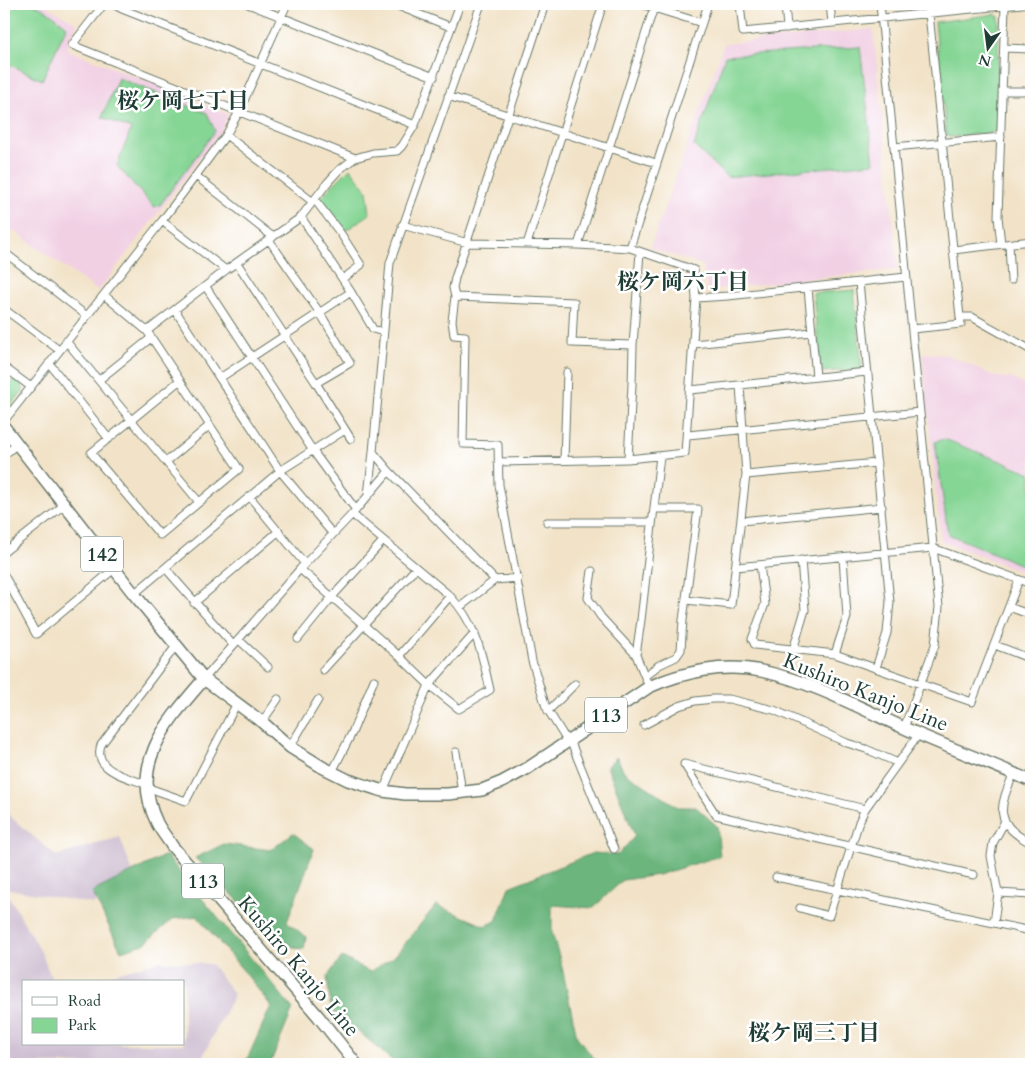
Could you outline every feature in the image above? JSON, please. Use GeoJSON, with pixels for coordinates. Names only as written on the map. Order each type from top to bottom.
{"type":"FeatureCollection","features":[{"type":"Feature","properties":{"kind":"main road","name":"142"},"geometry":{"type":"LineString","coordinates":[[4,427],[114,569],[204,679]]}},
{"type":"Feature","properties":{"kind":"main road","name":"Kushiro Kanjo Line"},"geometry":{"type":"LineString","coordinates":[[356,1064],[318,1016],[172,846],[158,825],[149,801],[146,785],[150,759],[160,735],[204,679],[262,722],[290,747],[332,772],[348,780],[383,791],[405,794],[462,793],[482,790],[528,768],[568,741],[647,681],[665,680],[700,671],[738,668],[759,670],[810,685],[904,728],[1031,781]]}},
{"type":"Feature","properties":{"kind":"street"},"geometry":{"type":"LineString","coordinates":[[104,4],[72,45],[355,158]]}},
{"type":"Feature","properties":{"kind":"street"},"geometry":{"type":"LineString","coordinates":[[113,4],[415,125]]}},
{"type":"Feature","properties":{"kind":"street"},"geometry":{"type":"LineString","coordinates":[[248,4],[434,77]]}},
{"type":"Feature","properties":{"kind":"street"},"geometry":{"type":"LineString","coordinates":[[4,421],[162,221],[226,135],[239,112],[287,4]]}},
{"type":"Feature","properties":{"kind":"street"},"geometry":{"type":"LineString","coordinates":[[392,4],[451,27]]}},
{"type":"Feature","properties":{"kind":"street"},"geometry":{"type":"LineString","coordinates":[[99,380],[175,310],[226,270],[301,217],[339,170],[355,158],[373,153],[397,151],[402,146],[415,125],[460,4]]}},
{"type":"Feature","properties":{"kind":"street"},"geometry":{"type":"LineString","coordinates":[[368,495],[390,263],[402,224],[481,4]]}},
{"type":"Feature","properties":{"kind":"street"},"geometry":{"type":"LineString","coordinates":[[545,4],[455,278],[452,321],[454,335],[465,336],[463,444],[498,445],[499,485],[518,578],[528,642],[548,710],[568,741],[614,849]]}},
{"type":"Feature","properties":{"kind":"street"},"geometry":{"type":"LineString","coordinates":[[527,244],[603,4]]}},
{"type":"Feature","properties":{"kind":"street"},"geometry":{"type":"LineString","coordinates":[[641,4],[655,6],[702,23]]}},
{"type":"Feature","properties":{"kind":"street"},"geometry":{"type":"LineString","coordinates":[[630,248],[708,4]]}},
{"type":"Feature","properties":{"kind":"street"},"geometry":{"type":"LineString","coordinates":[[740,4],[742,32],[1020,4]]}},
{"type":"Feature","properties":{"kind":"street"},"geometry":{"type":"LineString","coordinates":[[784,4],[787,28]]}},
{"type":"Feature","properties":{"kind":"street"},"geometry":{"type":"LineString","coordinates":[[830,4],[832,23]]}},
{"type":"Feature","properties":{"kind":"street"},"geometry":{"type":"LineString","coordinates":[[880,4],[939,608],[935,645],[904,728]]}},
{"type":"Feature","properties":{"kind":"street"},"geometry":{"type":"LineString","coordinates":[[912,329],[961,324],[928,4]]}},
{"type":"Feature","properties":{"kind":"street"},"geometry":{"type":"LineString","coordinates":[[578,245],[655,6]]}},
{"type":"Feature","properties":{"kind":"street"},"geometry":{"type":"LineString","coordinates":[[1001,244],[998,217],[1005,6]]}},
{"type":"Feature","properties":{"kind":"street"},"geometry":{"type":"LineString","coordinates":[[1004,48],[1031,49]]}},
{"type":"Feature","properties":{"kind":"street"},"geometry":{"type":"LineString","coordinates":[[1002,91],[1031,92]]}},
{"type":"Feature","properties":{"kind":"street"},"geometry":{"type":"LineString","coordinates":[[448,96],[562,131],[656,163]]}},
{"type":"Feature","properties":{"kind":"street"},"geometry":{"type":"LineString","coordinates":[[226,135],[314,201],[341,234],[361,266],[342,279]]}},
{"type":"Feature","properties":{"kind":"street"},"geometry":{"type":"LineString","coordinates":[[894,147],[1001,137]]}},
{"type":"Feature","properties":{"kind":"street"},"geometry":{"type":"LineString","coordinates":[[196,176],[271,239],[320,313],[350,363],[316,383]]}},
{"type":"Feature","properties":{"kind":"street"},"geometry":{"type":"LineString","coordinates":[[301,217],[351,292],[373,329],[383,332]]}},
{"type":"Feature","properties":{"kind":"street"},"geometry":{"type":"LineString","coordinates":[[162,221],[226,270]]}},
{"type":"Feature","properties":{"kind":"street"},"geometry":{"type":"LineString","coordinates":[[402,224],[468,243],[630,248],[694,270],[696,298],[688,435],[685,453],[628,459],[498,462]]}},
{"type":"Feature","properties":{"kind":"street"},"geometry":{"type":"LineString","coordinates":[[953,250],[1031,241]]}},
{"type":"Feature","properties":{"kind":"street"},"geometry":{"type":"LineString","coordinates":[[1009,244],[1011,280]]}},
{"type":"Feature","properties":{"kind":"street"},"geometry":{"type":"LineString","coordinates":[[4,252],[87,316]]}},
{"type":"Feature","properties":{"kind":"street"},"geometry":{"type":"LineString","coordinates":[[628,459],[633,345],[640,252]]}},
{"type":"Feature","properties":{"kind":"street"},"geometry":{"type":"LineString","coordinates":[[237,263],[351,439]]}},
{"type":"Feature","properties":{"kind":"street"},"geometry":{"type":"LineString","coordinates":[[696,298],[906,277]]}},
{"type":"Feature","properties":{"kind":"street"},"geometry":{"type":"LineString","coordinates":[[859,282],[890,602],[888,633],[876,668]]}},
{"type":"Feature","properties":{"kind":"street"},"geometry":{"type":"LineString","coordinates":[[206,287],[354,512],[383,541],[450,596],[460,607],[479,642],[490,690],[459,709],[332,597],[303,566],[279,531],[250,497]]}},
{"type":"Feature","properties":{"kind":"street"},"geometry":{"type":"LineString","coordinates":[[808,288],[816,377]]}},
{"type":"Feature","properties":{"kind":"street"},"geometry":{"type":"LineString","coordinates":[[220,378],[351,292]]}},
{"type":"Feature","properties":{"kind":"street"},"geometry":{"type":"LineString","coordinates":[[104,295],[149,335],[239,469],[160,535],[92,453],[179,381]]}},
{"type":"Feature","properties":{"kind":"street"},"geometry":{"type":"LineString","coordinates":[[455,297],[574,302],[572,343],[633,345]]}},
{"type":"Feature","properties":{"kind":"street"},"geometry":{"type":"LineString","coordinates":[[4,309],[60,350]]}},
{"type":"Feature","properties":{"kind":"street"},"geometry":{"type":"LineString","coordinates":[[175,310],[280,471],[332,533]]}},
{"type":"Feature","properties":{"kind":"street"},"geometry":{"type":"LineString","coordinates":[[960,317],[972,317],[1031,349]]}},
{"type":"Feature","properties":{"kind":"street"},"geometry":{"type":"LineString","coordinates":[[693,344],[812,332]]}},
{"type":"Feature","properties":{"kind":"street"},"geometry":{"type":"LineString","coordinates":[[66,341],[199,502]]}},
{"type":"Feature","properties":{"kind":"street"},"geometry":{"type":"LineString","coordinates":[[49,364],[109,439]]}},
{"type":"Feature","properties":{"kind":"street"},"geometry":{"type":"LineString","coordinates":[[4,366],[31,387]]}},
{"type":"Feature","properties":{"kind":"street"},"geometry":{"type":"LineString","coordinates":[[564,460],[567,372]]}},
{"type":"Feature","properties":{"kind":"street"},"geometry":{"type":"LineString","coordinates":[[690,390],[868,372]]}},
{"type":"Feature","properties":{"kind":"street"},"geometry":{"type":"LineString","coordinates":[[686,600],[731,605],[746,475],[740,385]]}},
{"type":"Feature","properties":{"kind":"street"},"geometry":{"type":"LineString","coordinates":[[688,435],[920,412]]}},
{"type":"Feature","properties":{"kind":"street"},"geometry":{"type":"LineString","coordinates":[[166,462],[209,426]]}},
{"type":"Feature","properties":{"kind":"street"},"geometry":{"type":"LineString","coordinates":[[134,594],[280,471],[345,430]]}},
{"type":"Feature","properties":{"kind":"street"},"geometry":{"type":"LineString","coordinates":[[4,455],[17,444]]}},
{"type":"Feature","properties":{"kind":"street"},"geometry":{"type":"LineString","coordinates":[[373,452],[389,471],[495,580]]}},
{"type":"Feature","properties":{"kind":"street"},"geometry":{"type":"LineString","coordinates":[[636,655],[660,456]]}},
{"type":"Feature","properties":{"kind":"street"},"geometry":{"type":"LineString","coordinates":[[746,475],[877,463]]}},
{"type":"Feature","properties":{"kind":"street"},"geometry":{"type":"LineString","coordinates":[[204,679],[389,471]]}},
{"type":"Feature","properties":{"kind":"street"},"geometry":{"type":"LineString","coordinates":[[4,552],[64,505]]}},
{"type":"Feature","properties":{"kind":"street"},"geometry":{"type":"LineString","coordinates":[[741,521],[882,507]]}},
{"type":"Feature","properties":{"kind":"street"},"geometry":{"type":"LineString","coordinates":[[647,681],[659,665],[676,657],[681,650],[683,620],[698,509],[654,510]]}},
{"type":"Feature","properties":{"kind":"street"},"geometry":{"type":"LineString","coordinates":[[547,522],[652,522]]}},
{"type":"Feature","properties":{"kind":"street"},"geometry":{"type":"LineString","coordinates":[[194,603],[279,531]]}},
{"type":"Feature","properties":{"kind":"street"},"geometry":{"type":"LineString","coordinates":[[298,639],[332,597],[383,541]]}},
{"type":"Feature","properties":{"kind":"street"},"geometry":{"type":"LineString","coordinates":[[736,567],[934,548],[1031,584]]}},
{"type":"Feature","properties":{"kind":"street"},"geometry":{"type":"LineString","coordinates":[[835,654],[846,617],[843,557]]}},
{"type":"Feature","properties":{"kind":"street"},"geometry":{"type":"LineString","coordinates":[[793,650],[805,610],[800,560]]}},
{"type":"Feature","properties":{"kind":"street"},"geometry":{"type":"LineString","coordinates":[[760,565],[765,604],[752,639],[755,645],[835,654],[972,702],[1019,580]]}},
{"type":"Feature","properties":{"kind":"street"},"geometry":{"type":"LineString","coordinates":[[323,670],[416,568]]}},
{"type":"Feature","properties":{"kind":"street"},"geometry":{"type":"LineString","coordinates":[[4,575],[36,634],[114,569]]}},
{"type":"Feature","properties":{"kind":"street"},"geometry":{"type":"LineString","coordinates":[[166,569],[194,603],[236,642],[268,667]]}},
{"type":"Feature","properties":{"kind":"street"},"geometry":{"type":"LineString","coordinates":[[592,571],[588,598],[601,617],[636,655],[647,681]]}},
{"type":"Feature","properties":{"kind":"street"},"geometry":{"type":"LineString","coordinates":[[460,607],[495,580],[518,578]]}},
{"type":"Feature","properties":{"kind":"street"},"geometry":{"type":"LineString","coordinates":[[399,656],[450,596]]}},
{"type":"Feature","properties":{"kind":"street"},"geometry":{"type":"LineString","coordinates":[[1009,607],[1031,615]]}},
{"type":"Feature","properties":{"kind":"street"},"geometry":{"type":"LineString","coordinates":[[383,791],[430,685],[475,633]]}},
{"type":"Feature","properties":{"kind":"street"},"geometry":{"type":"LineString","coordinates":[[995,645],[1031,659]]}},
{"type":"Feature","properties":{"kind":"street"},"geometry":{"type":"LineString","coordinates":[[176,646],[101,745],[98,752],[99,759],[107,768],[186,801],[237,703]]}},
{"type":"Feature","properties":{"kind":"street"},"geometry":{"type":"LineString","coordinates":[[332,772],[352,733],[374,680]]}},
{"type":"Feature","properties":{"kind":"street"},"geometry":{"type":"LineString","coordinates":[[548,710],[574,684]]}},
{"type":"Feature","properties":{"kind":"street"},"geometry":{"type":"LineString","coordinates":[[262,722],[278,699]]}},
{"type":"Feature","properties":{"kind":"street"},"geometry":{"type":"LineString","coordinates":[[644,724],[679,706],[713,699],[729,699],[774,710],[847,744],[866,749],[898,763]]}},
{"type":"Feature","properties":{"kind":"street"},"geometry":{"type":"LineString","coordinates":[[290,747],[318,700]]}},
{"type":"Feature","properties":{"kind":"street"},"geometry":{"type":"LineString","coordinates":[[800,908],[829,916],[859,822],[865,809],[919,734]]}},
{"type":"Feature","properties":{"kind":"street"},"geometry":{"type":"LineString","coordinates":[[456,752],[462,793]]}},
{"type":"Feature","properties":{"kind":"street"},"geometry":{"type":"LineString","coordinates":[[865,809],[684,764],[716,816],[974,875]]}},
{"type":"Feature","properties":{"kind":"street"},"geometry":{"type":"LineString","coordinates":[[1014,774],[1003,802],[1002,812],[1010,830],[1031,843]]}},
{"type":"Feature","properties":{"kind":"street"},"geometry":{"type":"LineString","coordinates":[[994,923],[998,893],[992,850],[993,843],[1005,822]]}},
{"type":"Feature","properties":{"kind":"street"},"geometry":{"type":"LineString","coordinates":[[776,877],[1031,931]]}},
{"type":"Feature","properties":{"kind":"street"},"geometry":{"type":"LineString","coordinates":[[998,893],[1031,895]]}},
{"type":"Feature","properties":{"kind":"shaded area"},"geometry":{"type":"Polygon","coordinates":[[[4,4],[43,4],[77,23],[66,49],[228,114],[222,129],[98,291],[4,224],[4,4]]]}},
{"type":"Feature","properties":{"kind":"shaded area"},"geometry":{"type":"Polygon","coordinates":[[[873,29],[898,269],[707,290],[703,265],[650,248],[724,44],[873,29]]]}},
{"type":"Feature","properties":{"kind":"shaded area"},"geometry":{"type":"Polygon","coordinates":[[[922,353],[948,355],[996,377],[1011,378],[1031,389],[1031,575],[941,541],[922,353]]]}},
{"type":"Feature","properties":{"kind":"shaded area"},"geometry":{"type":"Polygon","coordinates":[[[4,811],[56,856],[120,837],[136,882],[93,904],[4,888],[4,811]]]}},
{"type":"Feature","properties":{"kind":"shaded area"},"geometry":{"type":"Polygon","coordinates":[[[4,888],[41,952],[52,980],[22,980],[22,1046],[185,1046],[185,980],[92,980],[159,961],[211,964],[234,994],[199,1064],[4,1064],[4,888]]]}},
{"type":"Feature","properties":{"kind":"green space"},"geometry":{"type":"Polygon","coordinates":[[[4,4],[34,4],[49,12],[67,26],[42,80],[4,62],[4,4]]]}},
{"type":"Feature","properties":{"kind":"green space"},"geometry":{"type":"Polygon","coordinates":[[[995,14],[999,17],[997,132],[951,137],[946,134],[935,22],[995,14]]]}},
{"type":"Feature","properties":{"kind":"green space"},"geometry":{"type":"Polygon","coordinates":[[[860,47],[874,163],[727,177],[694,146],[725,56],[860,47]]]}},
{"type":"Feature","properties":{"kind":"green space"},"geometry":{"type":"Polygon","coordinates":[[[118,78],[207,113],[215,131],[160,205],[154,207],[117,166],[131,129],[102,117],[118,78]]]}},
{"type":"Feature","properties":{"kind":"green space"},"geometry":{"type":"Polygon","coordinates":[[[350,168],[367,190],[370,214],[345,231],[319,199],[350,168]]]}},
{"type":"Feature","properties":{"kind":"green space"},"geometry":{"type":"Polygon","coordinates":[[[854,290],[862,369],[821,372],[813,293],[854,290]]]}},
{"type":"Feature","properties":{"kind":"green space"},"geometry":{"type":"Polygon","coordinates":[[[14,379],[22,385],[23,391],[7,410],[4,409],[4,391],[14,379]]]}},
{"type":"Feature","properties":{"kind":"green space"},"geometry":{"type":"Polygon","coordinates":[[[944,439],[1031,473],[1031,564],[1024,566],[948,534],[935,442],[944,439]]]}},
{"type":"Feature","properties":{"kind":"green space"},"geometry":{"type":"Polygon","coordinates":[[[617,757],[624,772],[678,807],[696,807],[717,826],[720,856],[658,875],[623,880],[593,908],[552,905],[552,933],[561,963],[577,1037],[598,1064],[396,1064],[331,1010],[327,977],[342,957],[370,972],[394,957],[436,905],[485,926],[496,921],[509,887],[593,853],[618,855],[635,836],[607,766],[617,757]]]}},
{"type":"Feature","properties":{"kind":"green space"},"geometry":{"type":"Polygon","coordinates":[[[293,833],[314,849],[287,922],[306,937],[304,949],[295,948],[273,935],[195,858],[224,844],[271,850],[293,833]]]}},
{"type":"Feature","properties":{"kind":"green space"},"geometry":{"type":"Polygon","coordinates":[[[166,855],[293,1009],[270,1064],[245,1064],[271,1006],[197,916],[173,919],[144,944],[121,951],[92,892],[166,855]]]}},
{"type":"Feature","properties":{"kind":"district","name":"桜ケ岡七丁目"},"geometry":{"type":"Point","coordinates":[183,100]}},
{"type":"Feature","properties":{"kind":"district","name":"桜ケ岡六丁目"},"geometry":{"type":"Point","coordinates":[683,281]}},
{"type":"Feature","properties":{"kind":"district","name":"桜ケ岡三丁目"},"geometry":{"type":"Point","coordinates":[814,1032]}}]}
